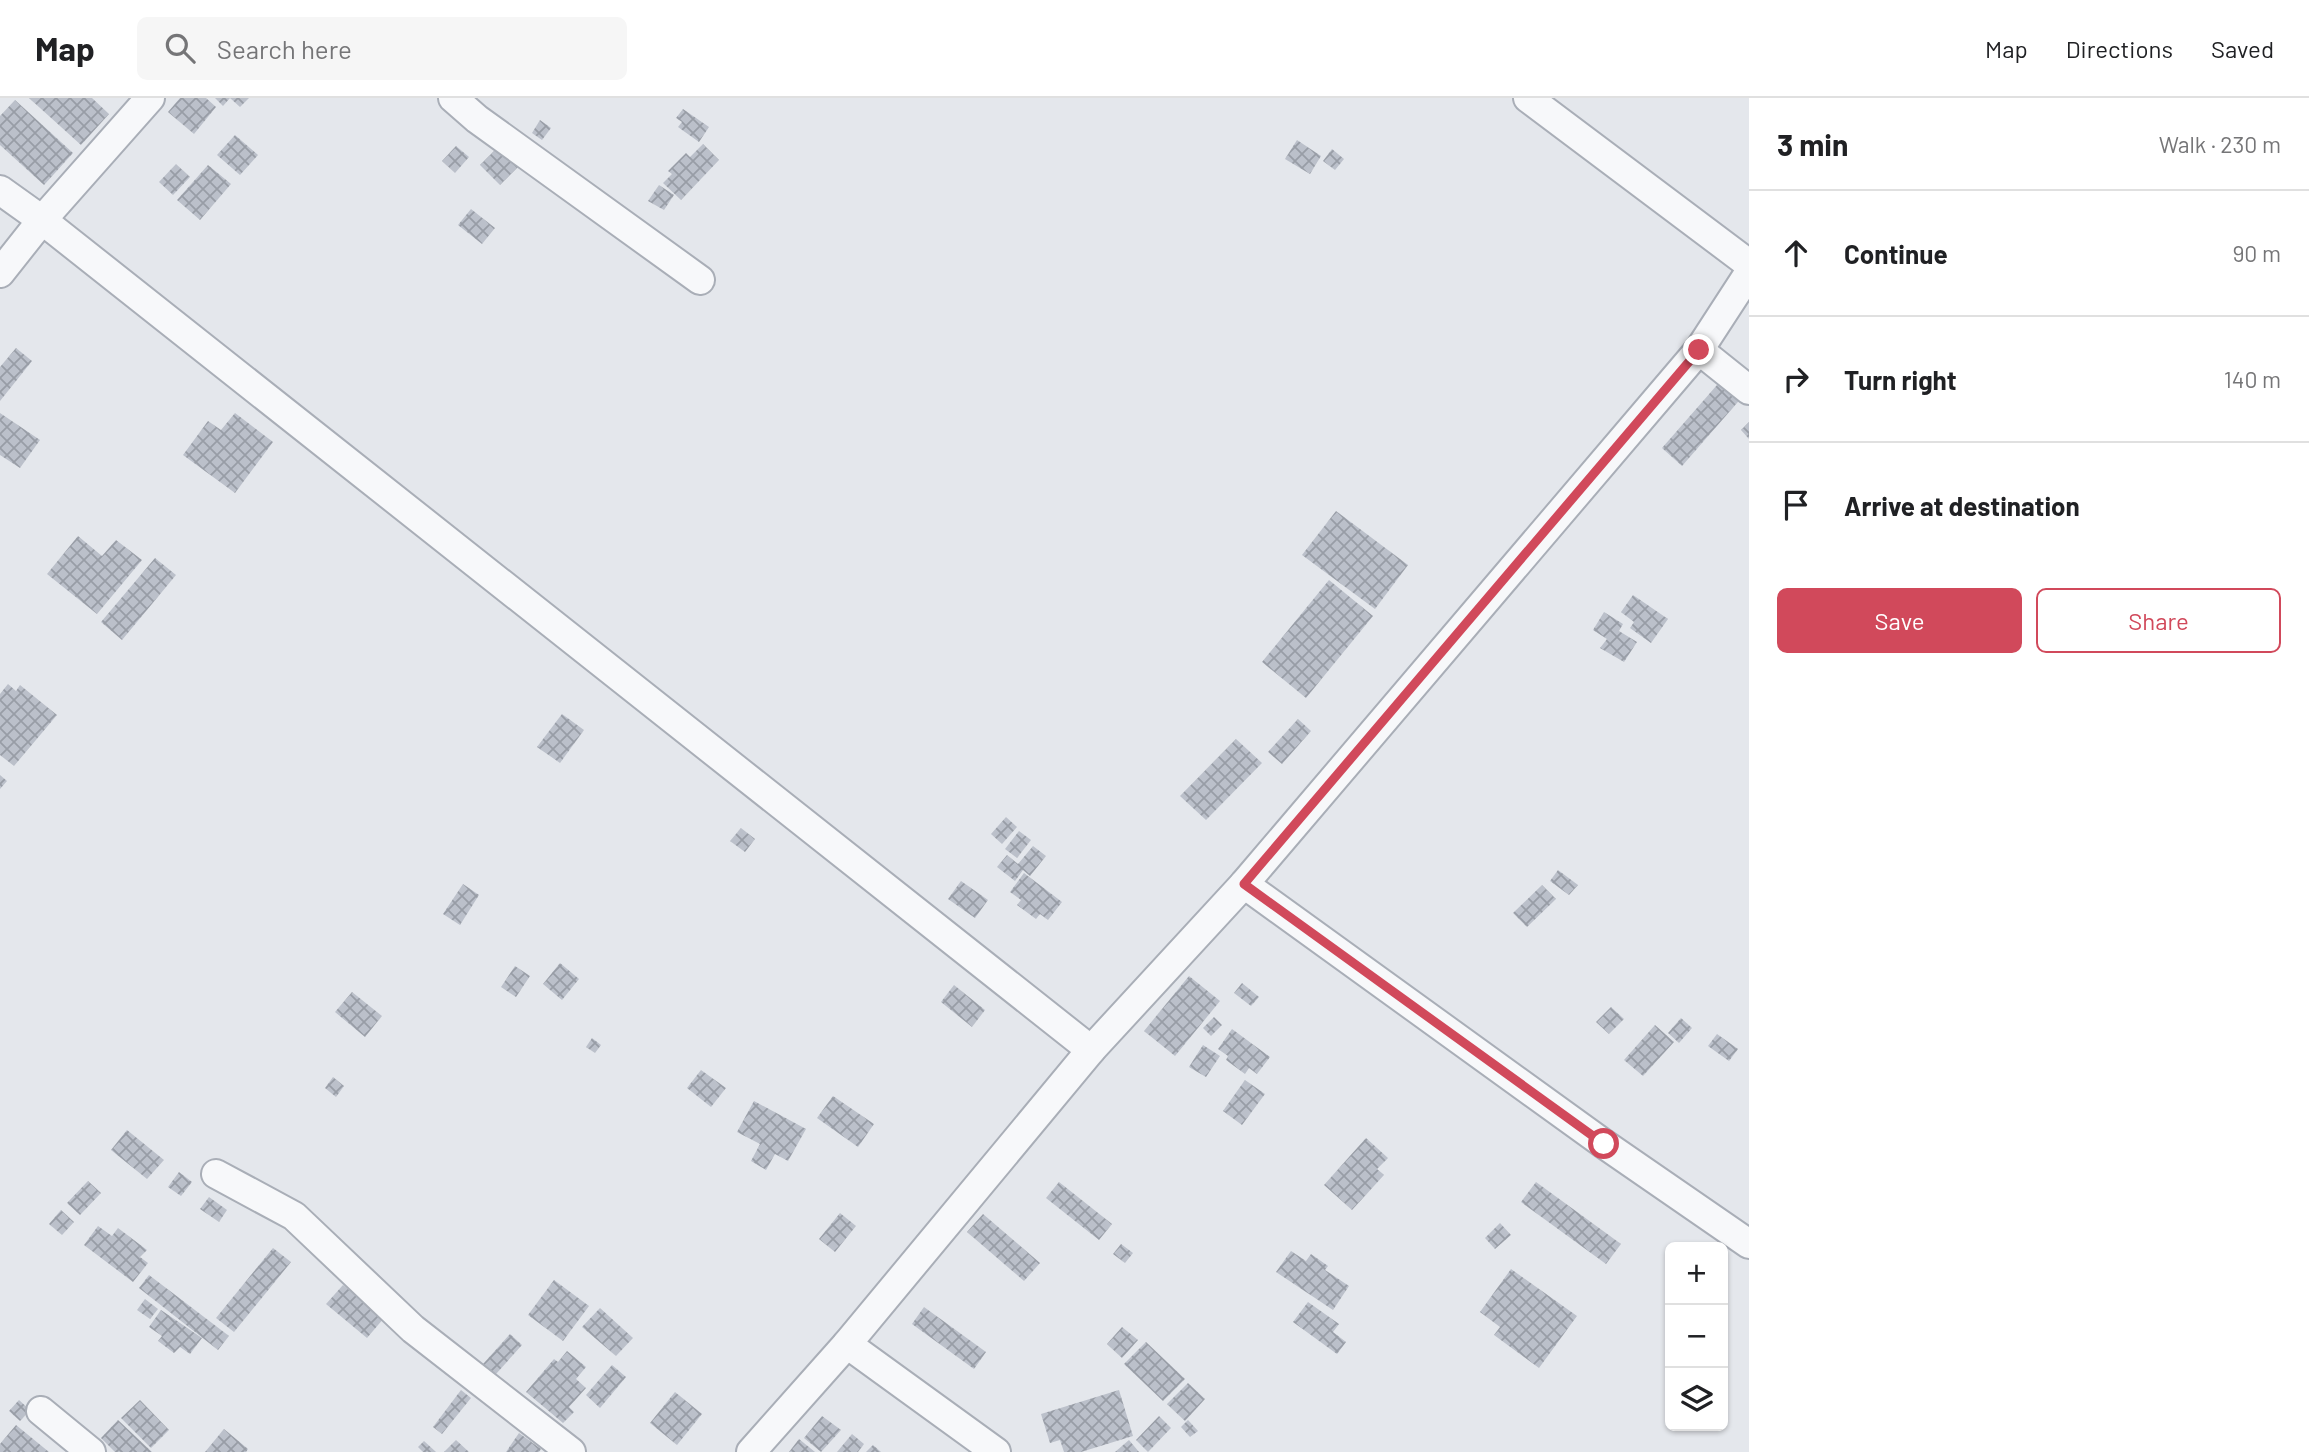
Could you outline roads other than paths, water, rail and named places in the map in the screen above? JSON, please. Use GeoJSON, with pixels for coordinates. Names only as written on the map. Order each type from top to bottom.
{"type":"FeatureCollection","features":[{"type":"Feature","properties":{"kind":"street"},"geometry":{"type":"LineString","coordinates":[[0,273],[42,220],[150,98]]}},
{"type":"Feature","properties":{"kind":"street"},"geometry":{"type":"LineString","coordinates":[[453,98],[477,119],[700,280]]}},
{"type":"Feature","properties":{"kind":"street"},"geometry":{"type":"LineString","coordinates":[[1528,98],[1749,264]]}},
{"type":"Feature","properties":{"kind":"street"},"geometry":{"type":"LineString","coordinates":[[0,190],[42,220],[1091,1050]]}},
{"type":"Feature","properties":{"kind":"street"},"geometry":{"type":"LineString","coordinates":[[751,1452],[847,1343],[1091,1050],[1244,884],[1699,350],[1749,273]]}},
{"type":"Feature","properties":{"kind":"street"},"geometry":{"type":"LineString","coordinates":[[1699,350],[1749,390]]}},
{"type":"Feature","properties":{"kind":"street"},"geometry":{"type":"LineString","coordinates":[[1244,884],[1604,1144],[1749,1244]]}},
{"type":"Feature","properties":{"kind":"street"},"geometry":{"type":"LineString","coordinates":[[216,1174],[294,1216],[413,1329],[571,1452]]}},
{"type":"Feature","properties":{"kind":"street"},"geometry":{"type":"LineString","coordinates":[[847,1343],[996,1452]]}},
{"type":"Feature","properties":{"kind":"street"},"geometry":{"type":"LineString","coordinates":[[41,1411],[90,1452]]}}]}
